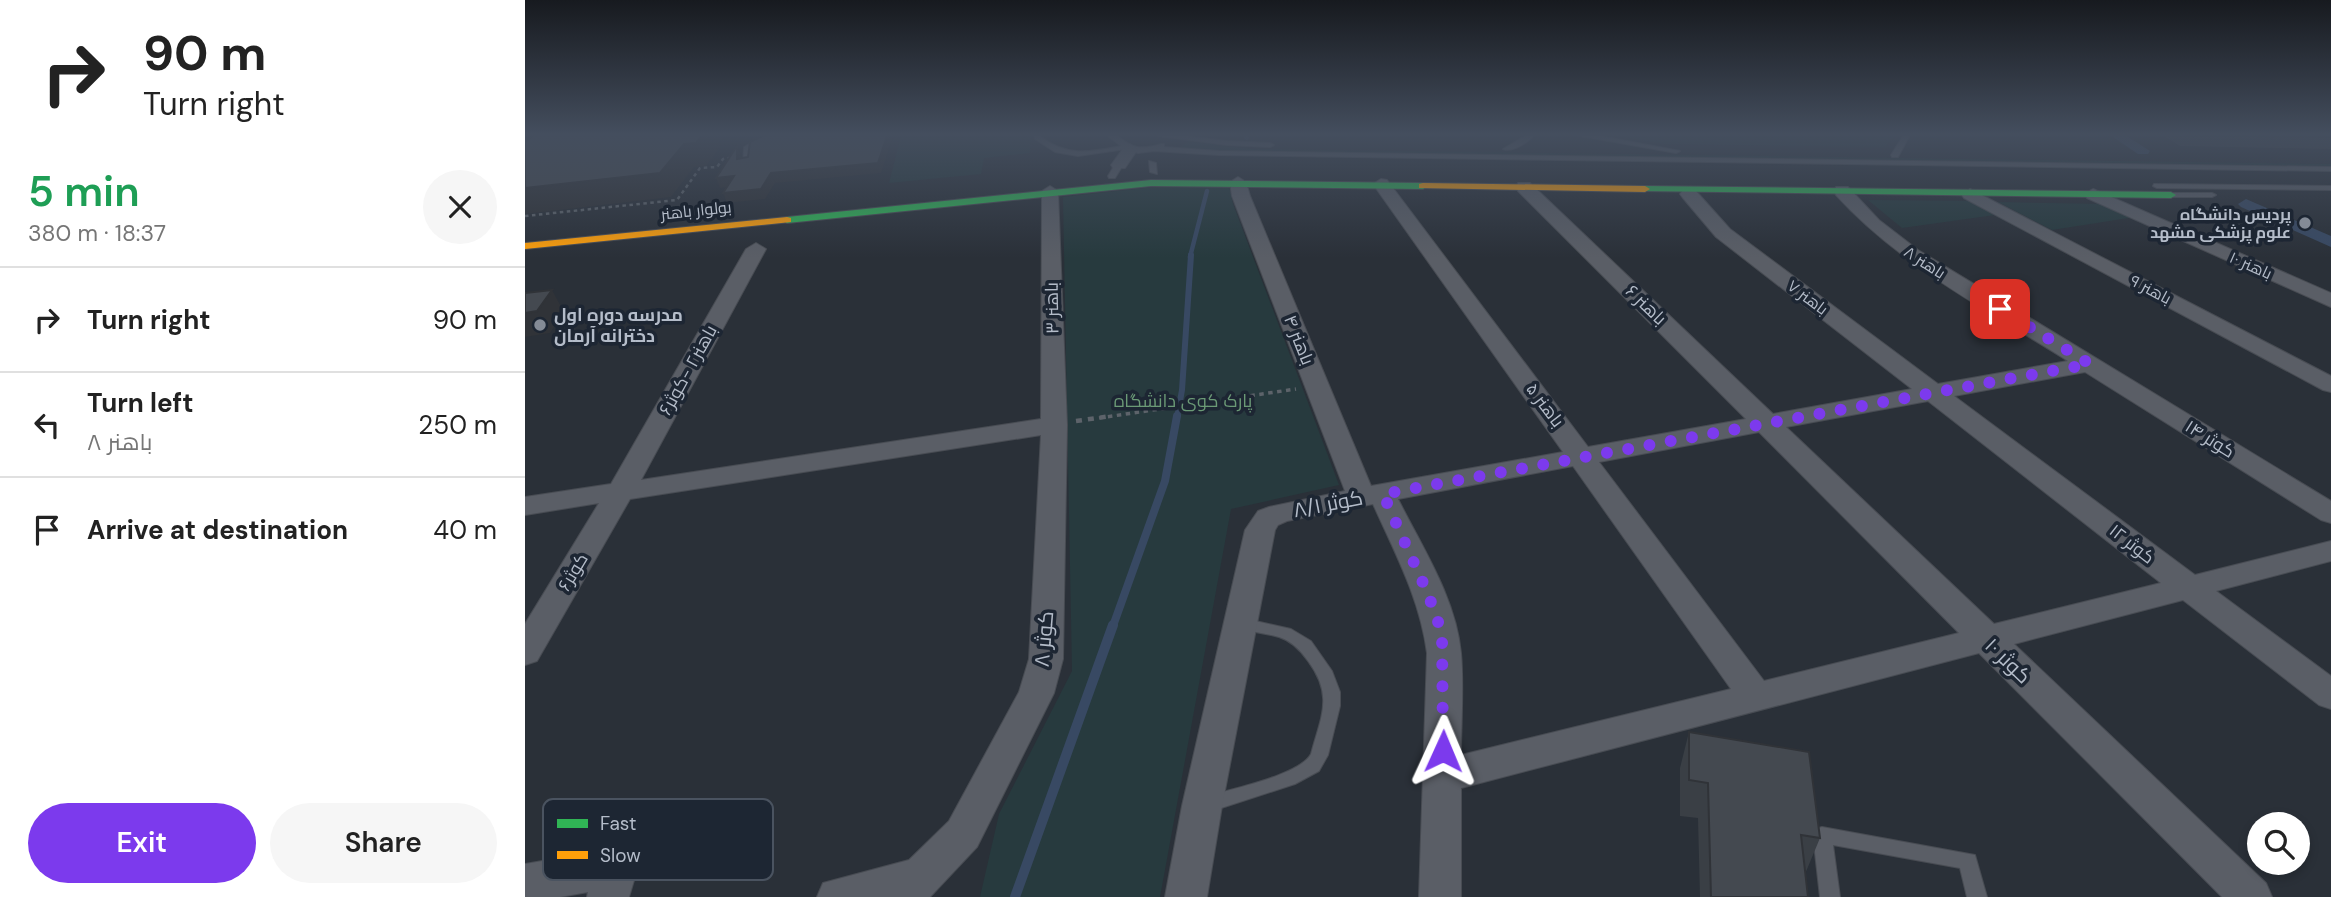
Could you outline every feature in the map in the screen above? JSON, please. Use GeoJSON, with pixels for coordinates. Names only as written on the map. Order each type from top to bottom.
{"type":"FeatureCollection","features":[{"type":"Feature","properties":{"kind":"street","name":"بولوار باهنر"},"geometry":{"type":"LineString","coordinates":[[525,246],[577,235],[1076,175]]}},
{"type":"Feature","properties":{"kind":"street","name":"بولوار باهنر"},"geometry":{"type":"LineString","coordinates":[[1459,175],[1588,182],[1970,194],[2094,194],[2157,190]]}},
{"type":"Feature","properties":{"kind":"street","name":"باهنر ۴"},"geometry":{"type":"LineString","coordinates":[[1238,182],[1241,196],[1318,386],[1372,495]]}},
{"type":"Feature","properties":{"kind":"street","name":"بولوار باهنر"},"geometry":{"type":"LineString","coordinates":[[525,235],[577,235],[1151,183],[1524,187],[1588,182],[2157,190]]}},
{"type":"Feature","properties":{"kind":"street","name":"باهنر ۵"},"geometry":{"type":"LineString","coordinates":[[1381,184],[1583,456],[1756,696]]}},
{"type":"Feature","properties":{"kind":"street","name":"باهنر ۶"},"geometry":{"type":"LineString","coordinates":[[1524,187],[1767,422]]}},
{"type":"Feature","properties":{"kind":"street","name":"باهنر ۳"},"geometry":{"type":"LineString","coordinates":[[1050,191],[1054,425]]}},
{"type":"Feature","properties":{"kind":"street","name":"باهنر ۸"},"geometry":{"type":"LineString","coordinates":[[1842,191],[1873,224],[1911,254],[2090,364]]}},
{"type":"Feature","properties":{"kind":"street","name":"باهنر ۷"},"geometry":{"type":"LineString","coordinates":[[1689,194],[1723,233],[1934,392]]}},
{"type":"Feature","properties":{"kind":"street","name":"باهنر ۹"},"geometry":{"type":"LineString","coordinates":[[1970,194],[2331,385]]}},
{"type":"Feature","properties":{"kind":"street","name":"باهنر ۱۰"},"geometry":{"type":"LineString","coordinates":[[2094,194],[2331,301]]}},
{"type":"Feature","properties":{"kind":"street","name":"باهنر۲ -کوثر۶"},"geometry":{"type":"LineString","coordinates":[[620,492],[755,249]]}},
{"type":"Feature","properties":{"kind":"street"},"geometry":{"type":"LineString","coordinates":[[1372,495],[2090,364]]}},
{"type":"Feature","properties":{"kind":"street","name":"کوثر ۱۴"},"geometry":{"type":"LineString","coordinates":[[2090,364],[2331,514]]}},
{"type":"Feature","properties":{"kind":"street","name":"کوثر ۱۲"},"geometry":{"type":"LineString","coordinates":[[1934,392],[2331,695]]}},
{"type":"Feature","properties":{"kind":"street","name":"کوثر ۱۰"},"geometry":{"type":"LineString","coordinates":[[1767,422],[1984,638],[2251,897]]}},
{"type":"Feature","properties":{"kind":"street"},"geometry":{"type":"LineString","coordinates":[[525,506],[1054,425]]}},
{"type":"Feature","properties":{"kind":"street","name":"کوثر ۸"},"geometry":{"type":"LineString","coordinates":[[963,834],[1036,693],[1046,659],[1054,425]]}},
{"type":"Feature","properties":{"kind":"street","name":"کوثر۶"},"geometry":{"type":"LineString","coordinates":[[525,652],[620,492]]}},
{"type":"Feature","properties":{"kind":"street","name":"کوثر ۸/۱"},"geometry":{"type":"LineString","coordinates":[[1240,624],[1260,530],[1268,518],[1279,513],[1372,495],[1428,594],[1442,633],[1440,897]]}},
{"type":"Feature","properties":{"kind":"street"},"geometry":{"type":"LineString","coordinates":[[1443,776],[2331,551]]}},
{"type":"Feature","properties":{"kind":"street"},"geometry":{"type":"LineString","coordinates":[[1186,897],[1240,624]]}},
{"type":"Feature","properties":{"kind":"street"},"geometry":{"type":"LineString","coordinates":[[838,897],[910,887],[963,834]]}},
{"type":"Feature","properties":{"kind":"street"},"geometry":{"type":"LineString","coordinates":[[525,884],[547,880]]}},
{"type":"Feature","properties":{"kind":"street"},"geometry":{"type":"LineString","coordinates":[[607,897],[613,880]]}},
{"type":"Feature","properties":{"kind":"lane"},"geometry":{"type":"LineString","coordinates":[[2263,187],[2276,195]]}},
{"type":"Feature","properties":{"kind":"lane"},"geometry":{"type":"LineString","coordinates":[[2157,190],[2331,188]]}},
{"type":"Feature","properties":{"kind":"lane"},"geometry":{"type":"LineString","coordinates":[[2157,190],[2331,195]]}},
{"type":"Feature","properties":{"kind":"lane"},"geometry":{"type":"LineString","coordinates":[[1202,806],[1289,779],[1313,766],[1319,755],[1332,706],[1332,692],[1324,671],[1305,645],[1286,633],[1240,624]]}},
{"type":"Feature","properties":{"kind":"lane"},"geometry":{"type":"LineString","coordinates":[[1830,897],[1822,835],[1968,860],[1977,897]]}},
{"type":"Feature","properties":{"kind":"path"},"geometry":{"type":"LineString","coordinates":[[525,216],[677,200],[695,175]]}},
{"type":"Feature","properties":{"kind":"path"},"geometry":{"type":"LineString","coordinates":[[1054,425],[1318,386]]}},
{"type":"Feature","properties":{"kind":"green space"},"geometry":{"type":"Polygon","coordinates":[[[891,175],[972,175],[889,183],[891,175]]]}},
{"type":"Feature","properties":{"kind":"green space","name":"پارک کوی دانشگاه"},"geometry":{"type":"Polygon","coordinates":[[[1229,186],[1233,204],[1339,485],[1231,509],[1160,897],[980,897],[999,814],[1072,671],[1063,197],[1144,188],[1229,186]]]}},
{"type":"Feature","properties":{"kind":"green space"},"geometry":{"type":"Polygon","coordinates":[[[1868,200],[1977,201],[2002,214],[1902,228],[1868,200]]]}},
{"type":"Feature","properties":{"kind":"green space"},"geometry":{"type":"Polygon","coordinates":[[[1998,202],[2106,204],[2135,217],[2052,230],[1998,202]]]}},
{"type":"Feature","properties":{"kind":"building"},"geometry":{"type":"Polygon","coordinates":[[[525,175],[643,175],[525,188],[525,175]]]}},
{"type":"Feature","properties":{"kind":"building"},"geometry":{"type":"Polygon","coordinates":[[[718,175],[770,175],[761,189],[723,193],[734,176],[716,178],[718,175]]]}},
{"type":"Feature","properties":{"kind":"building"},"geometry":{"type":"Polygon","coordinates":[[[552,290],[537,311],[525,313],[525,293],[552,290]]]}},
{"type":"Feature","properties":{"kind":"building"},"geometry":{"type":"Polygon","coordinates":[[[1689,732],[1809,752],[1820,838],[1801,835],[1808,897],[1711,897],[1708,783],[1689,780],[1689,732]]]}},
{"type":"Feature","properties":{"kind":"waterway"},"geometry":{"type":"LineString","coordinates":[[1190,257],[1207,191]]}},
{"type":"Feature","properties":{"kind":"waterway"},"geometry":{"type":"LineString","coordinates":[[2246,204],[2331,242]]}},
{"type":"Feature","properties":{"kind":"waterway"},"geometry":{"type":"LineString","coordinates":[[1177,418],[1182,390],[1191,255]]}},
{"type":"Feature","properties":{"kind":"waterway"},"geometry":{"type":"LineString","coordinates":[[1113,626],[1165,481],[1177,416]]}},
{"type":"Feature","properties":{"kind":"waterway"},"geometry":{"type":"LineString","coordinates":[[1015,897],[1113,625]]}},
{"type":"Feature","properties":{"kind":"traffic: fast"},"geometry":{"type":"LineString","coordinates":[[787,220],[1151,183],[1423,186]]}},
{"type":"Feature","properties":{"kind":"traffic: fast"},"geometry":{"type":"LineString","coordinates":[[1645,189],[2171,195]]}},
{"type":"Feature","properties":{"kind":"traffic: slow"},"geometry":{"type":"LineString","coordinates":[[1423,186],[1645,189]]}},
{"type":"Feature","properties":{"kind":"traffic: slow"},"geometry":{"type":"LineString","coordinates":[[525,246],[787,220]]}},
{"type":"Feature","properties":{"kind":"place","name":"پردیس دانشگاه علوم پزشکی مشهد"},"geometry":{"type":"Point","coordinates":[2305,223]}},
{"type":"Feature","properties":{"kind":"place","name":"مدرسه دوره اول دخترانه آرمان"},"geometry":{"type":"Point","coordinates":[540,325]}},
{"type":"Feature","properties":{"kind":"route"},"geometry":{"type":"LineString","coordinates":[[1443,751],[1442,633],[1428,594],[1383,494],[2090,364],[2000,309]]}}]}
